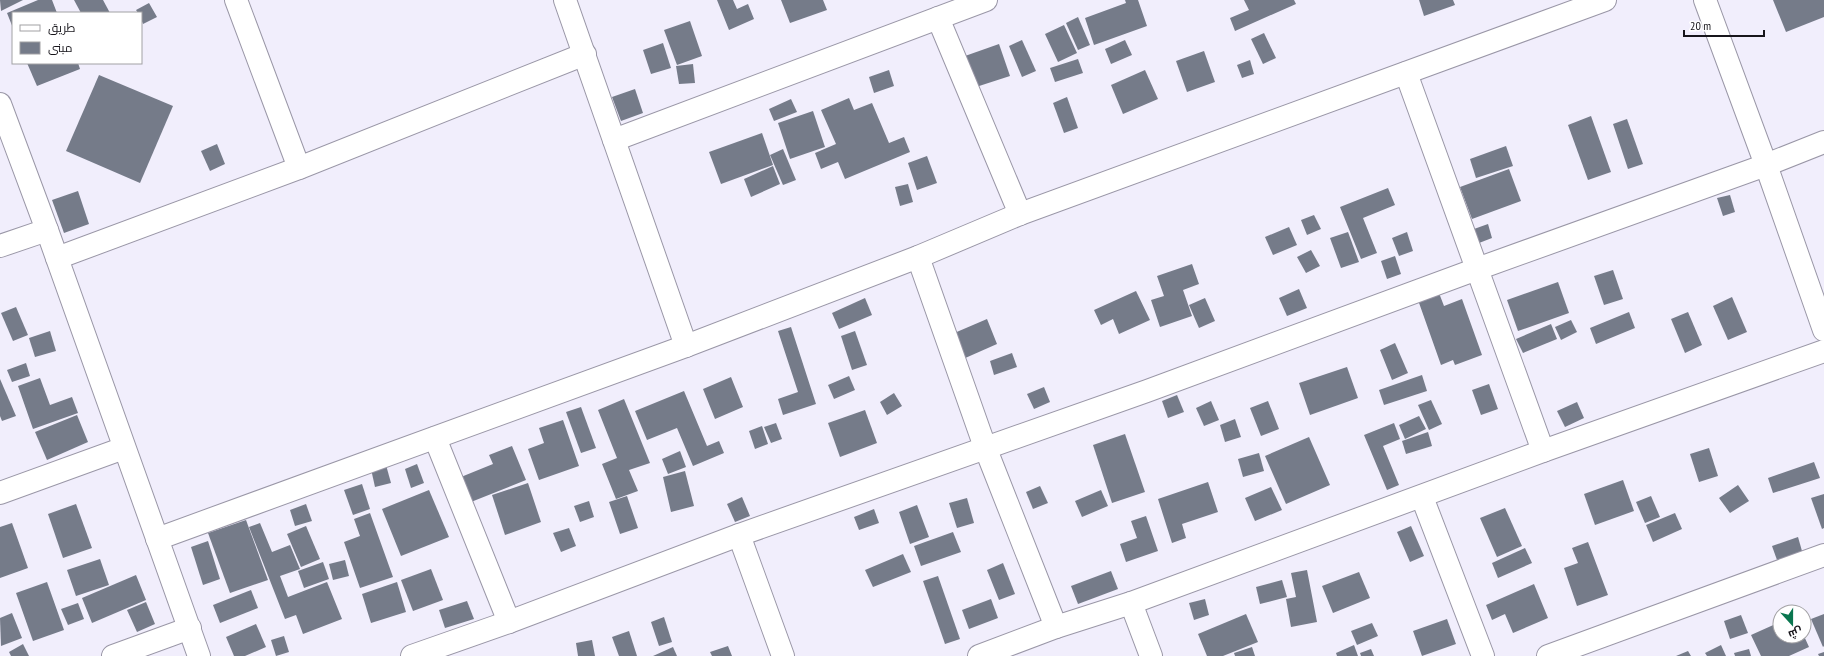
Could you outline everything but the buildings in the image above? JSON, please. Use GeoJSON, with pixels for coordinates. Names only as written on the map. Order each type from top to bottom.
{"type":"FeatureCollection","features":[{"type":"Feature","properties":{"kind":"street"},"geometry":{"type":"LineString","coordinates":[[236,0],[299,168]]}},
{"type":"Feature","properties":{"kind":"street"},"geometry":{"type":"LineString","coordinates":[[565,0],[686,346]]}},
{"type":"Feature","properties":{"kind":"street"},"geometry":{"type":"LineString","coordinates":[[614,140],[986,0]]}},
{"type":"Feature","properties":{"kind":"street"},"geometry":{"type":"LineString","coordinates":[[157,539],[686,346],[918,257],[1020,214],[1605,0]]}},
{"type":"Feature","properties":{"kind":"street"},"geometry":{"type":"LineString","coordinates":[[1705,0],[1766,165],[1824,330]]}},
{"type":"Feature","properties":{"kind":"street"},"geometry":{"type":"LineString","coordinates":[[938,18],[1020,214]]}},
{"type":"Feature","properties":{"kind":"street"},"geometry":{"type":"LineString","coordinates":[[57,258],[299,168],[585,54]]}},
{"type":"Feature","properties":{"kind":"street"},"geometry":{"type":"LineString","coordinates":[[1406,73],[1543,451]]}},
{"type":"Feature","properties":{"kind":"street"},"geometry":{"type":"LineString","coordinates":[[0,104],[47,230],[199,656]]}},
{"type":"Feature","properties":{"kind":"street"},"geometry":{"type":"LineString","coordinates":[[412,656],[509,622],[738,535],[984,447],[1155,389],[1477,269],[1766,165],[1824,142]]}},
{"type":"Feature","properties":{"kind":"street"},"geometry":{"type":"LineString","coordinates":[[0,246],[47,230]]}},
{"type":"Feature","properties":{"kind":"street"},"geometry":{"type":"LineString","coordinates":[[918,257],[984,447],[1056,627]]}},
{"type":"Feature","properties":{"kind":"street"},"geometry":{"type":"LineString","coordinates":[[979,656],[1056,627],[1131,602],[1422,497],[1543,451],[1824,351]]}},
{"type":"Feature","properties":{"kind":"street"},"geometry":{"type":"LineString","coordinates":[[435,438],[509,622]]}},
{"type":"Feature","properties":{"kind":"street"},"geometry":{"type":"LineString","coordinates":[[0,493],[124,448]]}},
{"type":"Feature","properties":{"kind":"street"},"geometry":{"type":"LineString","coordinates":[[1422,497],[1483,656]]}},
{"type":"Feature","properties":{"kind":"street"},"geometry":{"type":"LineString","coordinates":[[738,535],[783,656]]}},
{"type":"Feature","properties":{"kind":"street"},"geometry":{"type":"LineString","coordinates":[[1548,656],[1824,555]]}},
{"type":"Feature","properties":{"kind":"street"},"geometry":{"type":"LineString","coordinates":[[1131,602],[1150,656]]}},
{"type":"Feature","properties":{"kind":"street"},"geometry":{"type":"LineString","coordinates":[[113,656],[190,628]]}}]}
